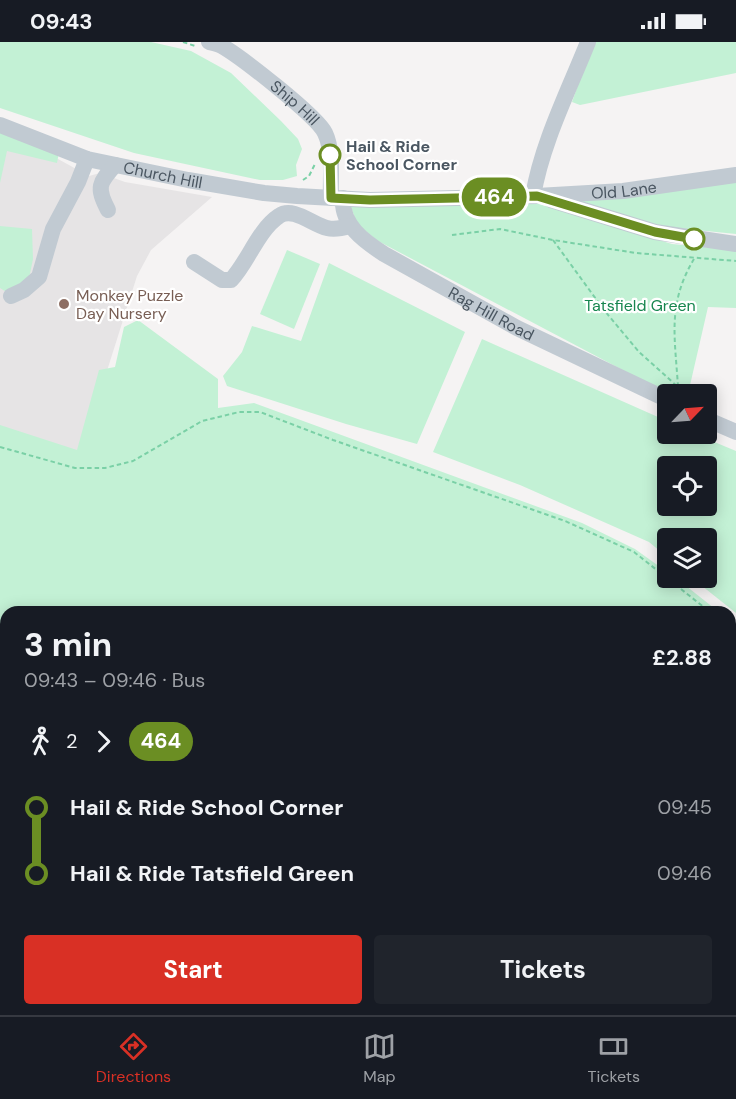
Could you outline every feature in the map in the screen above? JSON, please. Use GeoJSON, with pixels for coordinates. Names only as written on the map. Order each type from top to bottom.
{"type":"FeatureCollection","features":[{"type":"Feature","properties":{"kind":"street"},"geometry":{"type":"LineString","coordinates":[[588,42],[538,172],[535,196],[655,232],[736,244]]}},
{"type":"Feature","properties":{"kind":"street","name":"Ship Hill"},"geometry":{"type":"LineString","coordinates":[[204,45],[220,45],[248,64],[311,116],[325,132],[330,149],[337,198]]}},
{"type":"Feature","properties":{"kind":"street","name":"Church Hill"},"geometry":{"type":"LineString","coordinates":[[0,125],[87,159],[264,193],[337,198]]}},
{"type":"Feature","properties":{"kind":"street"},"geometry":{"type":"LineString","coordinates":[[11,296],[24,290],[39,277],[53,229],[78,182],[87,159]]}},
{"type":"Feature","properties":{"kind":"street"},"geometry":{"type":"LineString","coordinates":[[108,210],[100,196],[99,188],[115,165]]}},
{"type":"Feature","properties":{"kind":"street","name":"Old Lane"},"geometry":{"type":"LineString","coordinates":[[337,198],[370,200],[535,196],[623,191],[736,176]]}},
{"type":"Feature","properties":{"kind":"street"},"geometry":{"type":"LineString","coordinates":[[194,262],[222,280],[231,280],[239,272],[246,257],[280,215],[287,213],[327,228],[339,229],[350,226],[343,205],[337,198]]}},
{"type":"Feature","properties":{"kind":"street","name":"Rag Hill Road"},"geometry":{"type":"LineString","coordinates":[[350,226],[365,241],[384,254],[517,328],[657,395]]}},
{"type":"Feature","properties":{"kind":"street"},"geometry":{"type":"LineString","coordinates":[[717,424],[736,432]]}},
{"type":"Feature","properties":{"kind":"path"},"geometry":{"type":"LineString","coordinates":[[183,42],[204,45]]}},
{"type":"Feature","properties":{"kind":"path"},"geometry":{"type":"LineString","coordinates":[[301,182],[313,170],[316,158]]}},
{"type":"Feature","properties":{"kind":"path"},"geometry":{"type":"LineString","coordinates":[[452,235],[500,229],[636,253],[736,261]]}},
{"type":"Feature","properties":{"kind":"path"},"geometry":{"type":"LineString","coordinates":[[553,240],[604,310],[639,352],[678,387],[674,310],[683,277],[695,257]]}},
{"type":"Feature","properties":{"kind":"path"},"geometry":{"type":"LineString","coordinates":[[0,447],[75,468],[105,468],[133,461],[202,421],[239,412],[260,412],[333,441],[565,521],[634,552],[702,606]]}},
{"type":"Feature","properties":{"kind":"shaded area","name":"Monkey Puzzle Day Nursery"},"geometry":{"type":"Polygon","coordinates":[[[5,146],[58,159],[89,176],[100,173],[125,182],[212,197],[151,250],[137,276],[80,456],[0,429],[0,170],[5,146]]]}},
{"type":"Feature","properties":{"kind":"green space"},"geometry":{"type":"Polygon","coordinates":[[[0,42],[151,42],[191,51],[231,73],[298,139],[302,149],[296,165],[297,176],[283,180],[260,180],[134,153],[0,108],[0,42]]]}},
{"type":"Feature","properties":{"kind":"green space"},"geometry":{"type":"Polygon","coordinates":[[[593,42],[736,42],[736,73],[580,105],[572,102],[593,42]]]}},
{"type":"Feature","properties":{"kind":"green space"},"geometry":{"type":"Polygon","coordinates":[[[0,128],[59,152],[57,163],[7,151],[0,183],[0,128]]]}},
{"type":"Feature","properties":{"kind":"green space"},"geometry":{"type":"Polygon","coordinates":[[[736,181],[736,234],[657,226],[566,199],[736,181]]]}},
{"type":"Feature","properties":{"kind":"green space","name":"Tatsfield Green"},"geometry":{"type":"Polygon","coordinates":[[[350,204],[539,204],[672,244],[736,250],[736,308],[708,307],[690,384],[657,384],[657,388],[378,241],[357,224],[350,204]]]}},
{"type":"Feature","properties":{"kind":"green space"},"geometry":{"type":"Polygon","coordinates":[[[0,226],[32,229],[33,259],[27,288],[8,293],[0,288],[0,226]]]}},
{"type":"Feature","properties":{"kind":"green space"},"geometry":{"type":"Polygon","coordinates":[[[287,250],[320,264],[294,329],[260,314],[287,250]]]}},
{"type":"Feature","properties":{"kind":"green space"},"geometry":{"type":"Polygon","coordinates":[[[329,263],[465,332],[417,444],[227,386],[223,376],[242,352],[252,326],[301,341],[329,263]]]}},
{"type":"Feature","properties":{"kind":"green space"},"geometry":{"type":"Polygon","coordinates":[[[138,320],[218,379],[218,408],[254,403],[582,523],[635,549],[657,565],[657,588],[689,588],[711,606],[0,606],[0,425],[77,450],[99,370],[115,367],[124,327],[138,320]]]}},
{"type":"Feature","properties":{"kind":"green space"},"geometry":{"type":"Polygon","coordinates":[[[482,339],[657,417],[657,444],[717,443],[736,451],[736,606],[727,606],[705,588],[717,588],[717,528],[657,528],[657,549],[649,542],[520,485],[433,452],[482,339]]]}},
{"type":"Feature","properties":{"kind":"bus line","name":"464"},"geometry":{"type":"LineString","coordinates":[[330,155],[331,198],[370,200],[537,196],[655,232],[694,239]]}},
{"type":"Feature","properties":{"kind":"place","name":"Hail & Ride School Corner"},"geometry":{"type":"Point","coordinates":[330,155]}},
{"type":"Feature","properties":{"kind":"place","name":"Monkey Puzzle Day Nursery"},"geometry":{"type":"Point","coordinates":[64,304]}}]}
